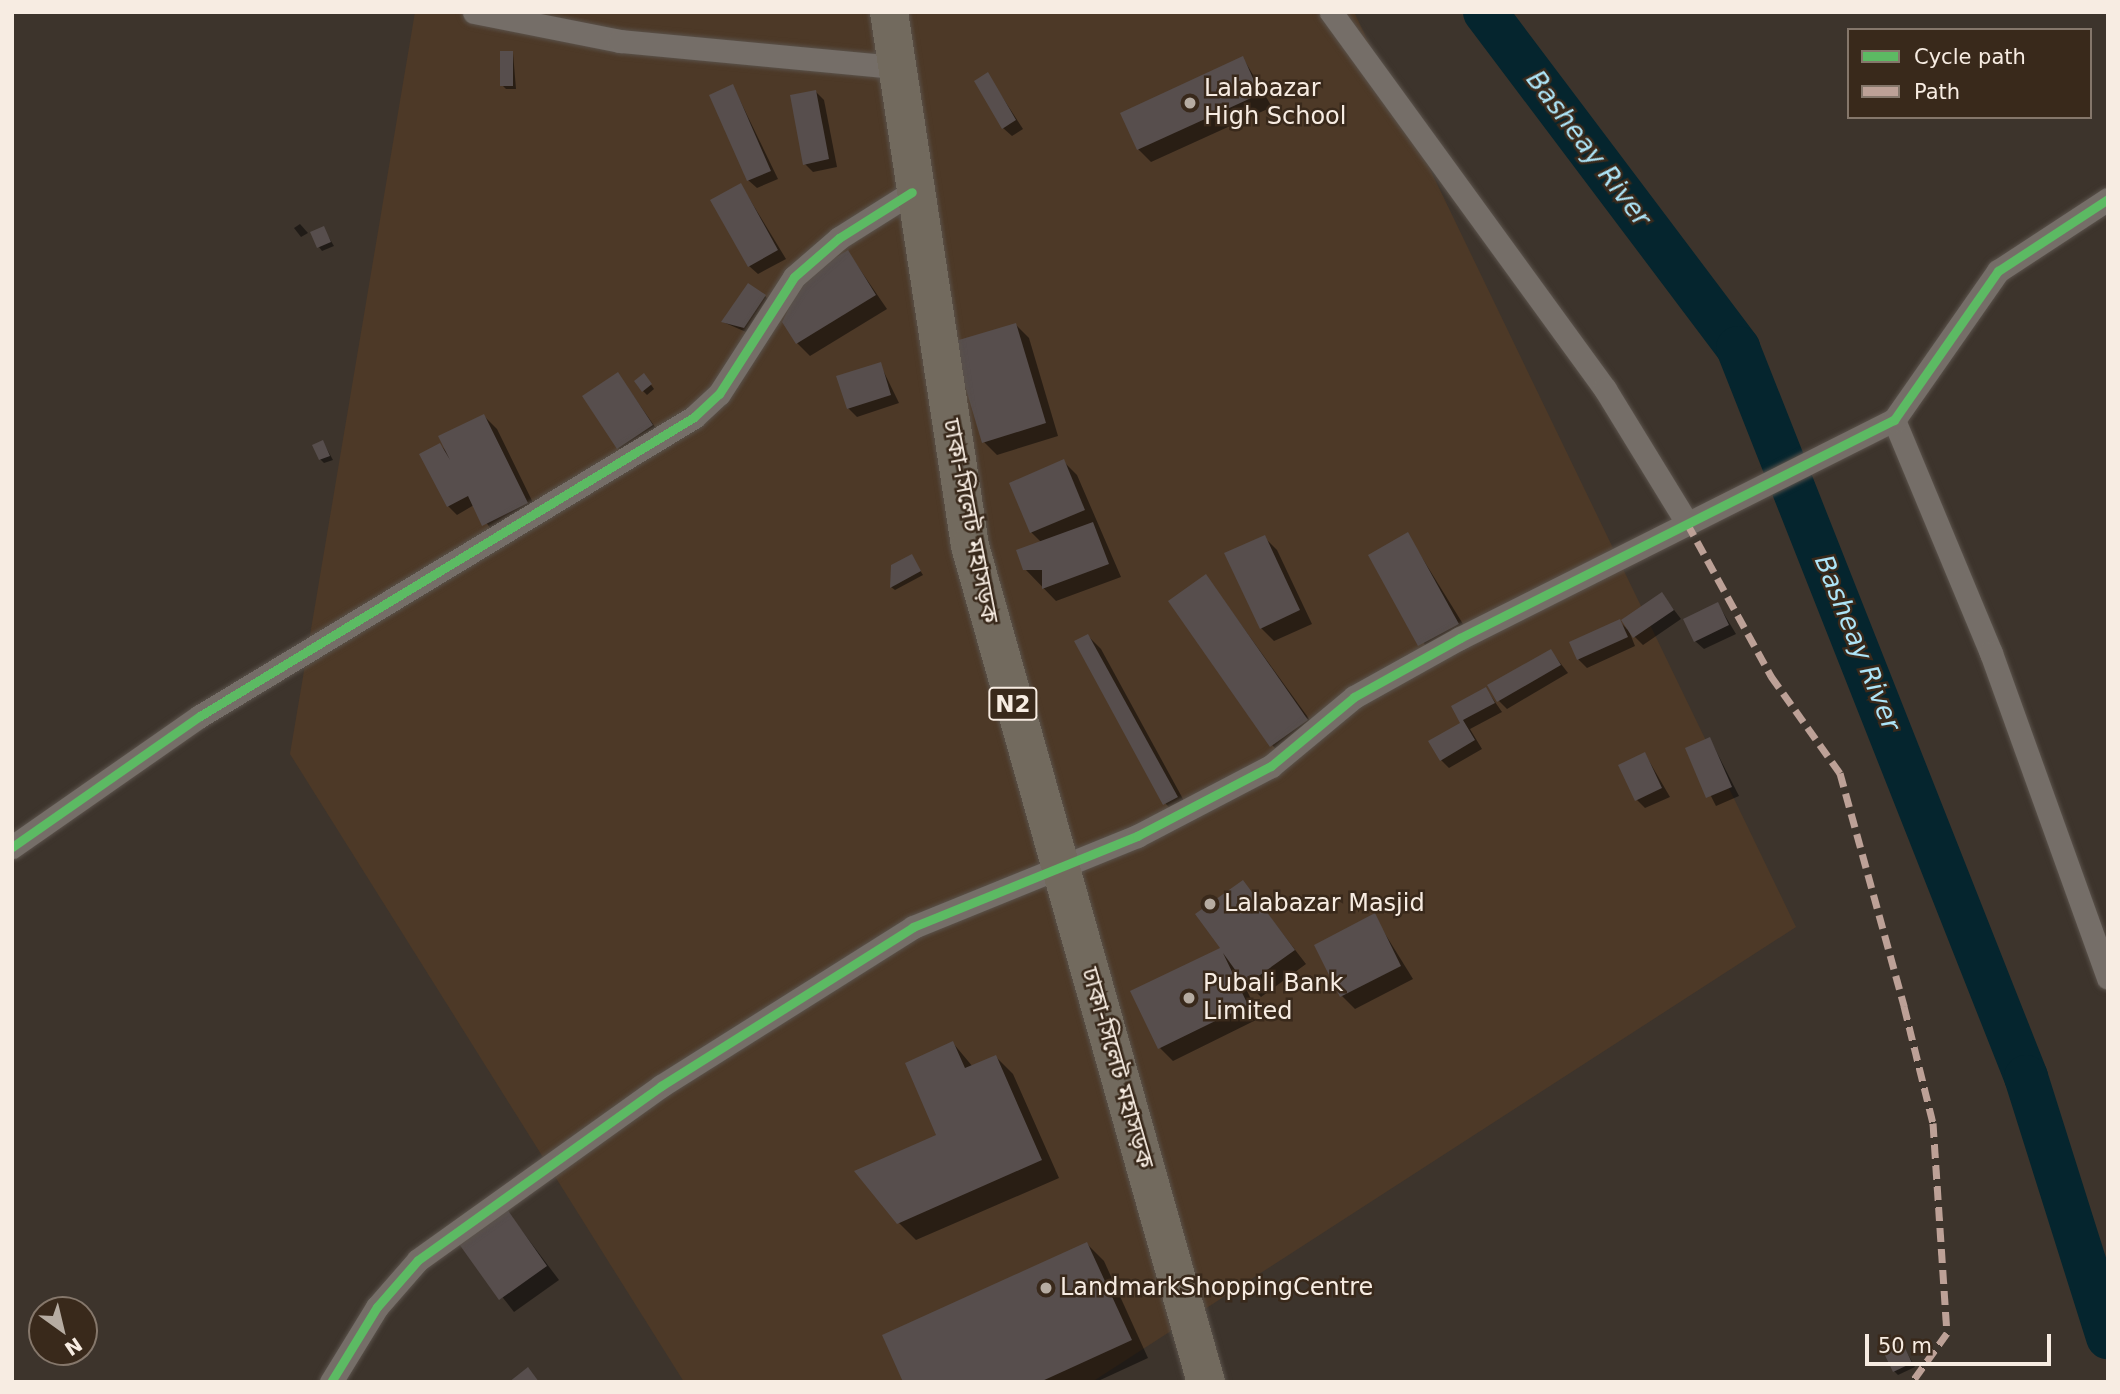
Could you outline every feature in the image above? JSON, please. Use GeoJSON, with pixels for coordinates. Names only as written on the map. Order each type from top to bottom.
{"type":"FeatureCollection","features":[{"type":"Feature","properties":{"kind":"highway","name":"ঢাকা-সিলেট মহাসড়ক"},"geometry":{"type":"LineString","coordinates":[[889,12],[912,192],[970,547],[1206,1382]]}},
{"type":"Feature","properties":{"kind":"street"},"geometry":{"type":"LineString","coordinates":[[474,12],[620,41],[894,67]]}},
{"type":"Feature","properties":{"kind":"street"},"geometry":{"type":"LineString","coordinates":[[1331,12],[1605,389],[1687,523]]}},
{"type":"Feature","properties":{"kind":"street"},"geometry":{"type":"LineString","coordinates":[[12,847],[200,716],[694,417],[719,394],[794,277],[839,238],[912,192]]}},
{"type":"Feature","properties":{"kind":"street"},"geometry":{"type":"LineString","coordinates":[[331,1382],[377,1307],[418,1260],[567,1151],[913,928],[1002,887],[1061,873],[1271,766],[1366,690],[1687,523],[1709,509],[1894,419],[1997,271],[2108,199]]}},
{"type":"Feature","properties":{"kind":"street"},"geometry":{"type":"LineString","coordinates":[[1894,419],[1991,653],[2101,935],[2108,978]]}},
{"type":"Feature","properties":{"kind":"shaded area"},"geometry":{"type":"Polygon","coordinates":[[[415,12],[1354,12],[1796,927],[1092,1382],[684,1382],[290,754],[415,12]]]}},
{"type":"Feature","properties":{"kind":"building"},"geometry":{"type":"Polygon","coordinates":[[[500,51],[513,51],[513,86],[500,86],[500,51]]]}},
{"type":"Feature","properties":{"kind":"building","name":"Lalabazar High School"},"geometry":{"type":"Polygon","coordinates":[[[1243,56],[1260,94],[1137,150],[1120,113],[1243,56]]]}},
{"type":"Feature","properties":{"kind":"building"},"geometry":{"type":"Polygon","coordinates":[[[988,72],[1016,120],[1002,129],[974,81],[988,72]]]}},
{"type":"Feature","properties":{"kind":"building"},"geometry":{"type":"Polygon","coordinates":[[[733,84],[771,171],[747,181],[709,95],[733,84]]]}},
{"type":"Feature","properties":{"kind":"building"},"geometry":{"type":"Polygon","coordinates":[[[816,90],[829,159],[803,165],[790,95],[816,90]]]}},
{"type":"Feature","properties":{"kind":"building"},"geometry":{"type":"Polygon","coordinates":[[[741,183],[778,250],[748,267],[710,200],[741,183]]]}},
{"type":"Feature","properties":{"kind":"building"},"geometry":{"type":"Polygon","coordinates":[[[324,226],[331,242],[317,248],[310,232],[324,226]]]}},
{"type":"Feature","properties":{"kind":"building"},"geometry":{"type":"Polygon","coordinates":[[[848,250],[876,295],[796,344],[782,322],[805,276],[848,250]]]}},
{"type":"Feature","properties":{"kind":"building"},"geometry":{"type":"Polygon","coordinates":[[[748,283],[766,295],[744,328],[721,322],[748,283]]]}},
{"type":"Feature","properties":{"kind":"building"},"geometry":{"type":"Polygon","coordinates":[[[1016,323],[1046,423],[982,443],[952,342],[1016,323]]]}},
{"type":"Feature","properties":{"kind":"building"},"geometry":{"type":"Polygon","coordinates":[[[881,362],[891,395],[847,409],[836,376],[881,362]]]}},
{"type":"Feature","properties":{"kind":"building"},"geometry":{"type":"Polygon","coordinates":[[[618,372],[653,425],[617,449],[582,396],[618,372]]]}},
{"type":"Feature","properties":{"kind":"building"},"geometry":{"type":"Polygon","coordinates":[[[644,373],[652,384],[642,392],[634,381],[644,373]]]}},
{"type":"Feature","properties":{"kind":"building"},"geometry":{"type":"Polygon","coordinates":[[[484,414],[528,503],[482,526],[468,496],[447,507],[419,454],[440,443],[450,460],[438,436],[484,414]]]}},
{"type":"Feature","properties":{"kind":"building"},"geometry":{"type":"Polygon","coordinates":[[[323,440],[330,456],[319,460],[312,445],[323,440]]]}},
{"type":"Feature","properties":{"kind":"building"},"geometry":{"type":"Polygon","coordinates":[[[1064,459],[1085,510],[1030,533],[1009,483],[1064,459]]]}},
{"type":"Feature","properties":{"kind":"building"},"geometry":{"type":"Polygon","coordinates":[[[1093,522],[1109,564],[1042,589],[1042,570],[1023,570],[1016,550],[1093,522]]]}},
{"type":"Feature","properties":{"kind":"building"},"geometry":{"type":"Polygon","coordinates":[[[1408,532],[1459,624],[1418,646],[1368,555],[1408,532]]]}},
{"type":"Feature","properties":{"kind":"building"},"geometry":{"type":"Polygon","coordinates":[[[1265,535],[1300,610],[1260,629],[1224,553],[1265,535]]]}},
{"type":"Feature","properties":{"kind":"building"},"geometry":{"type":"Polygon","coordinates":[[[912,554],[921,571],[890,588],[891,565],[912,554]]]}},
{"type":"Feature","properties":{"kind":"building"},"geometry":{"type":"Polygon","coordinates":[[[1206,574],[1308,720],[1270,747],[1168,601],[1206,574]]]}},
{"type":"Feature","properties":{"kind":"building"},"geometry":{"type":"Polygon","coordinates":[[[1662,592],[1674,610],[1633,638],[1621,620],[1662,592]]]}},
{"type":"Feature","properties":{"kind":"building"},"geometry":{"type":"Polygon","coordinates":[[[1718,602],[1729,625],[1694,642],[1683,619],[1718,602]]]}},
{"type":"Feature","properties":{"kind":"building"},"geometry":{"type":"Polygon","coordinates":[[[1620,619],[1628,637],[1577,660],[1569,642],[1620,619]]]}},
{"type":"Feature","properties":{"kind":"building"},"geometry":{"type":"Polygon","coordinates":[[[1088,634],[1178,797],[1163,805],[1074,641],[1088,634]]]}},
{"type":"Feature","properties":{"kind":"building"},"geometry":{"type":"Polygon","coordinates":[[[1551,649],[1561,665],[1497,702],[1487,685],[1551,649]]]}},
{"type":"Feature","properties":{"kind":"building"},"geometry":{"type":"Polygon","coordinates":[[[1486,687],[1495,703],[1463,720],[1475,740],[1440,761],[1428,741],[1460,723],[1451,706],[1486,687]]]}},
{"type":"Feature","properties":{"kind":"building"},"geometry":{"type":"Polygon","coordinates":[[[1710,737],[1732,787],[1706,798],[1685,748],[1710,737]]]}},
{"type":"Feature","properties":{"kind":"building"},"geometry":{"type":"Polygon","coordinates":[[[1645,752],[1662,788],[1635,801],[1618,765],[1645,752]]]}},
{"type":"Feature","properties":{"kind":"building"},"geometry":{"type":"Polygon","coordinates":[[[1243,880],[1295,950],[1246,985],[1223,953],[1248,1005],[1158,1049],[1130,991],[1220,948],[1195,914],[1243,880]]]}},
{"type":"Feature","properties":{"kind":"building"},"geometry":{"type":"Polygon","coordinates":[[[1375,913],[1401,966],[1340,997],[1314,945],[1375,913]]]}},
{"type":"Feature","properties":{"kind":"building"},"geometry":{"type":"Polygon","coordinates":[[[953,1041],[965,1068],[996,1055],[1042,1160],[897,1224],[854,1171],[936,1135],[905,1063],[953,1041]]]}},
{"type":"Feature","properties":{"kind":"building"},"geometry":{"type":"Polygon","coordinates":[[[507,1209],[547,1266],[499,1300],[459,1244],[507,1209]]]}},
{"type":"Feature","properties":{"kind":"building","name":"LandmarkShoppingCentre"},"geometry":{"type":"Polygon","coordinates":[[[1087,1242],[1132,1340],[1040,1382],[903,1382],[882,1335],[1087,1242]]]}},
{"type":"Feature","properties":{"kind":"building"},"geometry":{"type":"Polygon","coordinates":[[[1900,1337],[1912,1363],[1893,1372],[1881,1347],[1900,1337]]]}},
{"type":"Feature","properties":{"kind":"building"},"geometry":{"type":"Polygon","coordinates":[[[528,1367],[539,1382],[509,1382],[528,1367]]]}},
{"type":"Feature","properties":{"kind":"waterway","name":"Basheay River"},"geometry":{"type":"LineString","coordinates":[[1485,12],[1738,348],[2026,1077],[2108,1337]]}},
{"type":"Feature","properties":{"kind":"marked path"},"geometry":{"type":"LineString","coordinates":[[1687,523],[1771,676],[1840,773],[1904,1006],[1933,1123],[1947,1333],[1912,1382]]}},
{"type":"Feature","properties":{"kind":"cycle path"},"geometry":{"type":"LineString","coordinates":[[12,847],[200,716],[694,417],[719,394],[794,277],[839,238],[912,192]]}},
{"type":"Feature","properties":{"kind":"cycle path"},"geometry":{"type":"LineString","coordinates":[[331,1382],[377,1307],[418,1260],[661,1086],[913,927],[1137,836],[1271,766],[1354,697],[1460,638],[1894,420],[1998,271],[2108,199]]}},
{"type":"Feature","properties":{"kind":"place","name":"Lalabazar High School"},"geometry":{"type":"Point","coordinates":[1190,103]}},
{"type":"Feature","properties":{"kind":"place","name":"Lalabazar Masjid"},"geometry":{"type":"Point","coordinates":[1210,904]}},
{"type":"Feature","properties":{"kind":"place","name":"Pubali Bank Limited"},"geometry":{"type":"Point","coordinates":[1189,998]}},
{"type":"Feature","properties":{"kind":"place","name":"LandmarkShoppingCentre"},"geometry":{"type":"Point","coordinates":[1046,1288]}}]}
